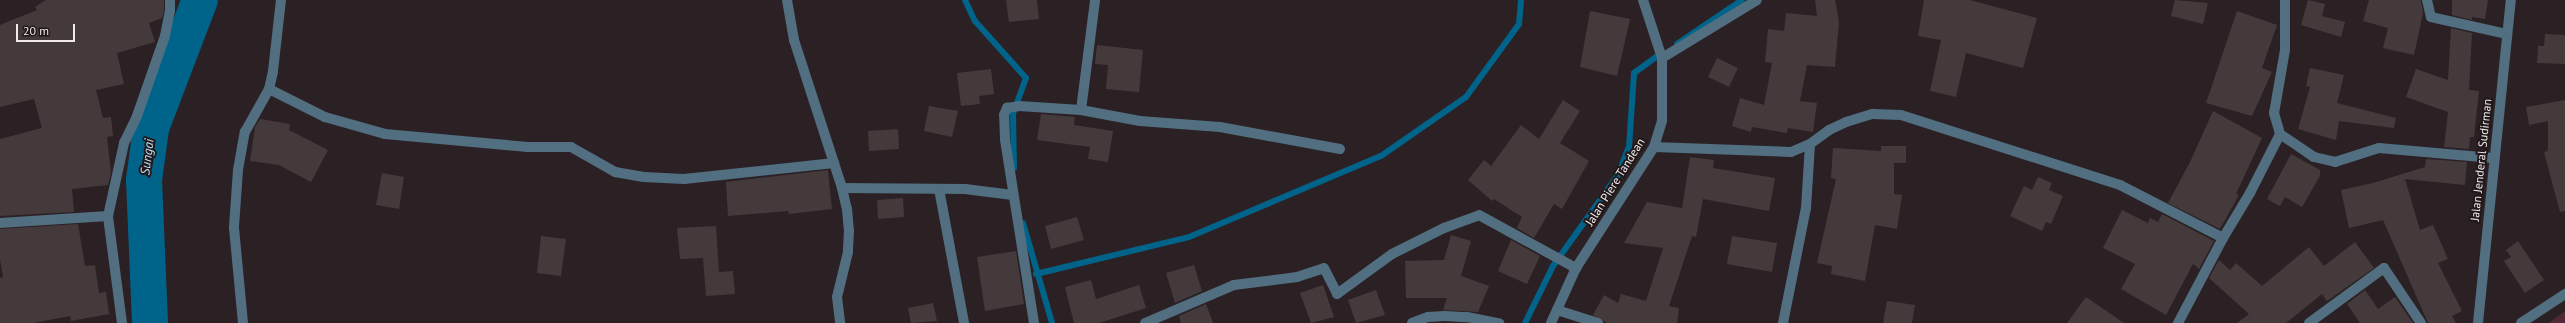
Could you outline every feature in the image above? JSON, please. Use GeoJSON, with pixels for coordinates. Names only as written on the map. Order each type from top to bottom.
{"type":"FeatureCollection","features":[{"type":"Feature","properties":{"kind":"street"},"geometry":{"type":"LineString","coordinates":[[122,323],[108,216],[124,143],[137,116],[165,36],[170,10],[170,0]]}},
{"type":"Feature","properties":{"kind":"street"},"geometry":{"type":"LineString","coordinates":[[244,323],[234,227],[238,170],[245,132],[268,89],[273,71],[281,0]]}},
{"type":"Feature","properties":{"kind":"street"},"geometry":{"type":"LineString","coordinates":[[787,0],[794,40],[842,188],[849,230],[848,252],[837,297],[840,323]]}},
{"type":"Feature","properties":{"kind":"street"},"geometry":{"type":"LineString","coordinates":[[1081,110],[1095,0]]}},
{"type":"Feature","properties":{"kind":"street","name":"Jalan Piere Tandean"},"geometry":{"type":"LineString","coordinates":[[1551,323],[1576,268],[1654,147],[1662,120],[1662,57],[1644,0]]}},
{"type":"Feature","properties":{"kind":"street"},"geometry":{"type":"LineString","coordinates":[[1662,57],[1757,0]]}},
{"type":"Feature","properties":{"kind":"street"},"geometry":{"type":"LineString","coordinates":[[2285,0],[2285,50],[2274,113],[2280,134],[2314,157],[2335,162],[2380,148],[2493,158]]}},
{"type":"Feature","properties":{"kind":"street"},"geometry":{"type":"LineString","coordinates":[[2427,0],[2431,17],[2507,34]]}},
{"type":"Feature","properties":{"kind":"street","name":"Jalan Jenderal Sudirman"},"geometry":{"type":"LineString","coordinates":[[2478,323],[2493,158],[2511,0]]}},
{"type":"Feature","properties":{"kind":"street"},"geometry":{"type":"LineString","coordinates":[[268,89],[325,117],[385,134],[527,147],[571,148],[616,172],[644,177],[684,179],[834,163]]}},
{"type":"Feature","properties":{"kind":"street"},"geometry":{"type":"LineString","coordinates":[[1034,323],[1005,139],[1004,115],[1007,108],[1019,106],[1081,110],[1140,121],[1220,127],[1340,149]]}},
{"type":"Feature","properties":{"kind":"street"},"geometry":{"type":"LineString","coordinates":[[1654,147],[1791,152],[1810,144],[1829,130],[1846,122],[1873,114],[1901,115],[2113,182],[2223,238]]}},
{"type":"Feature","properties":{"kind":"street"},"geometry":{"type":"LineString","coordinates":[[2178,323],[2223,238],[2250,193],[2280,134]]}},
{"type":"Feature","properties":{"kind":"street"},"geometry":{"type":"LineString","coordinates":[[1783,323],[1806,208],[1810,144]]}},
{"type":"Feature","properties":{"kind":"street"},"geometry":{"type":"LineString","coordinates":[[842,188],[965,189],[1013,195]]}},
{"type":"Feature","properties":{"kind":"street"},"geometry":{"type":"LineString","coordinates":[[939,189],[964,323]]}},
{"type":"Feature","properties":{"kind":"street"},"geometry":{"type":"LineString","coordinates":[[1145,323],[1234,285],[1297,277],[1324,268],[1337,294],[1392,254],[1444,228],[1479,215],[1576,268]]}},
{"type":"Feature","properties":{"kind":"street"},"geometry":{"type":"LineString","coordinates":[[0,223],[108,216]]}},
{"type":"Feature","properties":{"kind":"street"},"geometry":{"type":"LineString","coordinates":[[2309,323],[2384,268],[2421,323]]}},
{"type":"Feature","properties":{"kind":"street"},"geometry":{"type":"LineString","coordinates":[[2521,323],[2565,294]]}},
{"type":"Feature","properties":{"kind":"street"},"geometry":{"type":"LineString","coordinates":[[1557,310],[1598,323]]}},
{"type":"Feature","properties":{"kind":"street"},"geometry":{"type":"LineString","coordinates":[[1412,323],[1428,317],[1446,316],[1467,317],[1499,323]]}},
{"type":"Feature","properties":{"kind":"shaded area"},"geometry":{"type":"Polygon","coordinates":[[[2565,311],[2565,323],[2549,323],[2565,311]]]}},
{"type":"Feature","properties":{"kind":"building"},"geometry":{"type":"Polygon","coordinates":[[[46,0],[164,0],[164,10],[162,18],[149,23],[155,42],[117,53],[124,84],[96,90],[103,118],[111,117],[113,136],[107,137],[111,173],[108,185],[72,189],[74,212],[0,216],[0,139],[42,128],[34,99],[0,107],[0,25],[37,10],[35,7],[46,0]]]}},
{"type":"Feature","properties":{"kind":"building"},"geometry":{"type":"Polygon","coordinates":[[[1006,0],[1037,0],[1039,19],[1009,22],[1006,0]]]}},
{"type":"Feature","properties":{"kind":"building"},"geometry":{"type":"Polygon","coordinates":[[[1815,0],[1835,0],[1839,22],[1835,67],[1807,65],[1800,101],[1817,103],[1813,132],[1788,128],[1787,133],[1752,127],[1751,132],[1732,126],[1740,98],[1764,105],[1772,63],[1765,62],[1768,29],[1784,31],[1786,13],[1817,16],[1815,0]]]}},
{"type":"Feature","properties":{"kind":"building"},"geometry":{"type":"Polygon","coordinates":[[[1924,0],[1970,0],[2037,18],[2023,68],[1966,53],[1956,97],[1930,91],[1941,40],[1918,36],[1924,0]]]}},
{"type":"Feature","properties":{"kind":"building"},"geometry":{"type":"Polygon","coordinates":[[[2175,0],[2208,3],[2203,24],[2171,16],[2175,0]]]}},
{"type":"Feature","properties":{"kind":"building"},"geometry":{"type":"Polygon","coordinates":[[[2308,0],[2325,4],[2322,16],[2345,22],[2341,37],[2301,25],[2308,0]]]}},
{"type":"Feature","properties":{"kind":"building"},"geometry":{"type":"Polygon","coordinates":[[[2369,0],[2421,0],[2423,13],[2414,55],[2383,48],[2388,28],[2363,21],[2369,0]]]}},
{"type":"Feature","properties":{"kind":"building"},"geometry":{"type":"Polygon","coordinates":[[[2452,0],[2488,0],[2485,19],[2472,17],[2472,20],[2452,15],[2452,0]]]}},
{"type":"Feature","properties":{"kind":"building"},"geometry":{"type":"Polygon","coordinates":[[[1590,11],[1630,19],[1617,76],[1580,67],[1590,11]]]}},
{"type":"Feature","properties":{"kind":"building"},"geometry":{"type":"Polygon","coordinates":[[[2237,11],[2277,25],[2262,68],[2272,72],[2252,116],[2206,103],[2237,11]]]}},
{"type":"Feature","properties":{"kind":"building"},"geometry":{"type":"Polygon","coordinates":[[[2451,28],[2472,33],[2469,90],[2479,91],[2474,137],[2470,137],[2469,149],[2444,147],[2448,112],[2406,97],[2416,69],[2448,80],[2451,28]]]}},
{"type":"Feature","properties":{"kind":"building"},"geometry":{"type":"Polygon","coordinates":[[[2545,34],[2565,35],[2565,64],[2537,63],[2538,46],[2544,46],[2545,34]]]}},
{"type":"Feature","properties":{"kind":"building"},"geometry":{"type":"Polygon","coordinates":[[[1097,45],[1143,50],[1139,92],[1106,89],[1108,65],[1095,64],[1097,45]]]}},
{"type":"Feature","properties":{"kind":"building"},"geometry":{"type":"Polygon","coordinates":[[[1717,58],[1738,68],[1729,87],[1708,77],[1717,58]]]}},
{"type":"Feature","properties":{"kind":"building"},"geometry":{"type":"Polygon","coordinates":[[[2310,68],[2344,75],[2337,103],[2396,118],[2394,128],[2339,121],[2336,140],[2298,129],[2310,87],[2306,86],[2310,68]]]}},
{"type":"Feature","properties":{"kind":"building"},"geometry":{"type":"Polygon","coordinates":[[[991,69],[994,94],[979,96],[980,104],[961,106],[957,73],[991,69]]]}},
{"type":"Feature","properties":{"kind":"building"},"geometry":{"type":"Polygon","coordinates":[[[1563,100],[1580,111],[1560,143],[1589,161],[1562,209],[1554,204],[1534,238],[1517,228],[1522,217],[1494,199],[1492,201],[1468,180],[1484,160],[1491,166],[1521,125],[1539,139],[1563,100]]]}},
{"type":"Feature","properties":{"kind":"building"},"geometry":{"type":"Polygon","coordinates":[[[2565,100],[2565,211],[2560,212],[2544,152],[2548,151],[2548,121],[2529,125],[2526,107],[2565,100]]]}},
{"type":"Feature","properties":{"kind":"building"},"geometry":{"type":"Polygon","coordinates":[[[929,106],[958,111],[952,137],[924,131],[929,106]]]}},
{"type":"Feature","properties":{"kind":"building"},"geometry":{"type":"Polygon","coordinates":[[[2213,111],[2262,138],[2236,194],[2239,195],[2220,229],[2168,203],[2190,162],[2213,111]]]}},
{"type":"Feature","properties":{"kind":"building"},"geometry":{"type":"Polygon","coordinates":[[[1041,114],[1075,117],[1074,125],[1113,131],[1108,162],[1088,159],[1090,147],[1037,140],[1041,114]]]}},
{"type":"Feature","properties":{"kind":"building"},"geometry":{"type":"Polygon","coordinates":[[[260,119],[290,124],[289,130],[328,150],[311,182],[279,165],[250,161],[255,127],[260,119]]]}},
{"type":"Feature","properties":{"kind":"building"},"geometry":{"type":"Polygon","coordinates":[[[898,129],[899,149],[869,151],[868,131],[898,129]]]}},
{"type":"Feature","properties":{"kind":"building"},"geometry":{"type":"Polygon","coordinates":[[[1881,146],[1906,146],[1906,163],[1894,163],[1894,194],[1902,195],[1897,229],[1875,225],[1865,281],[1831,274],[1832,266],[1817,263],[1836,179],[1831,178],[1833,148],[1881,151],[1881,146]]]}},
{"type":"Feature","properties":{"kind":"building"},"geometry":{"type":"Polygon","coordinates":[[[2291,154],[2320,170],[2320,176],[2302,207],[2285,197],[2280,206],[2267,199],[2291,154]]]}},
{"type":"Feature","properties":{"kind":"building"},"geometry":{"type":"Polygon","coordinates":[[[1690,157],[1714,160],[1713,168],[1775,178],[1769,211],[1703,199],[1696,237],[1692,236],[1669,306],[1679,308],[1677,323],[1607,323],[1593,315],[1604,295],[1618,303],[1621,294],[1646,301],[1663,248],[1624,243],[1647,202],[1682,208],[1690,157]]]}},
{"type":"Feature","properties":{"kind":"building"},"geometry":{"type":"Polygon","coordinates":[[[2426,159],[2467,162],[2465,185],[2405,179],[2420,230],[2433,225],[2448,259],[2438,263],[2462,311],[2452,316],[2456,323],[2428,323],[2383,220],[2349,228],[2341,190],[2373,183],[2425,167],[2426,159]]]}},
{"type":"Feature","properties":{"kind":"building"},"geometry":{"type":"Polygon","coordinates":[[[828,170],[832,209],[789,214],[788,211],[728,216],[726,182],[828,170]]]}},
{"type":"Feature","properties":{"kind":"building"},"geometry":{"type":"Polygon","coordinates":[[[382,173],[404,177],[399,209],[376,205],[382,173]]]}},
{"type":"Feature","properties":{"kind":"building"},"geometry":{"type":"Polygon","coordinates":[[[2038,177],[2052,183],[2049,190],[2063,196],[2051,224],[2046,222],[2042,231],[2010,216],[2024,186],[2032,190],[2038,177]]]}},
{"type":"Feature","properties":{"kind":"building"},"geometry":{"type":"Polygon","coordinates":[[[903,198],[904,217],[878,219],[877,200],[903,198]]]}},
{"type":"Feature","properties":{"kind":"building"},"geometry":{"type":"Polygon","coordinates":[[[2122,210],[2148,223],[2150,218],[2158,222],[2162,214],[2214,241],[2199,269],[2193,264],[2166,315],[2121,289],[2135,264],[2103,248],[2122,210]]]}},
{"type":"Feature","properties":{"kind":"building"},"geometry":{"type":"Polygon","coordinates":[[[1077,217],[1084,240],[1051,249],[1045,226],[1077,217]]]}},
{"type":"Feature","properties":{"kind":"building"},"geometry":{"type":"Polygon","coordinates":[[[78,224],[85,266],[95,265],[99,293],[106,292],[109,314],[71,321],[70,316],[33,323],[0,323],[0,278],[3,277],[0,259],[0,229],[78,224]]]}},
{"type":"Feature","properties":{"kind":"building"},"geometry":{"type":"Polygon","coordinates":[[[716,226],[719,272],[733,271],[735,294],[706,296],[703,258],[680,259],[677,228],[716,226]]]}},
{"type":"Feature","properties":{"kind":"building"},"geometry":{"type":"Polygon","coordinates":[[[1451,235],[1471,241],[1461,276],[1489,286],[1478,312],[1443,310],[1447,298],[1406,298],[1405,261],[1444,260],[1451,235]]]}},
{"type":"Feature","properties":{"kind":"building"},"geometry":{"type":"Polygon","coordinates":[[[541,236],[566,239],[561,276],[537,273],[541,236]]]}},
{"type":"Feature","properties":{"kind":"building"},"geometry":{"type":"Polygon","coordinates":[[[1732,236],[1777,243],[1772,272],[1727,264],[1732,236]]]}},
{"type":"Feature","properties":{"kind":"building"},"geometry":{"type":"Polygon","coordinates":[[[1511,240],[1540,256],[1527,284],[1498,271],[1511,240]]]}},
{"type":"Feature","properties":{"kind":"building"},"geometry":{"type":"Polygon","coordinates":[[[2518,241],[2544,280],[2525,293],[2504,261],[2511,257],[2506,250],[2518,241]]]}},
{"type":"Feature","properties":{"kind":"building"},"geometry":{"type":"Polygon","coordinates":[[[2355,242],[2374,268],[2327,301],[2322,294],[2286,323],[2237,323],[2249,314],[2209,278],[2219,260],[2230,270],[2236,263],[2262,286],[2309,247],[2324,266],[2355,242]]]}},
{"type":"Feature","properties":{"kind":"building"},"geometry":{"type":"Polygon","coordinates":[[[1016,251],[1024,304],[985,311],[977,257],[1016,251]]]}},
{"type":"Feature","properties":{"kind":"building"},"geometry":{"type":"Polygon","coordinates":[[[1194,265],[1202,291],[1175,303],[1166,273],[1194,265]]]}},
{"type":"Feature","properties":{"kind":"building"},"geometry":{"type":"Polygon","coordinates":[[[1091,280],[1096,299],[1139,285],[1146,308],[1099,323],[1074,323],[1065,287],[1091,280]]]}},
{"type":"Feature","properties":{"kind":"building"},"geometry":{"type":"Polygon","coordinates":[[[1323,285],[1334,317],[1311,323],[1300,293],[1323,285]]]}},
{"type":"Feature","properties":{"kind":"building"},"geometry":{"type":"Polygon","coordinates":[[[1376,290],[1385,315],[1356,323],[1348,300],[1376,290]]]}},
{"type":"Feature","properties":{"kind":"building"},"geometry":{"type":"Polygon","coordinates":[[[2365,290],[2378,309],[2395,297],[2413,323],[2360,323],[2347,304],[2365,290]]]}},
{"type":"Feature","properties":{"kind":"building"},"geometry":{"type":"Polygon","coordinates":[[[2086,297],[2124,323],[2067,323],[2086,297]]]}},
{"type":"Feature","properties":{"kind":"building"},"geometry":{"type":"Polygon","coordinates":[[[1887,301],[1915,305],[1912,323],[1883,323],[1887,301]]]}},
{"type":"Feature","properties":{"kind":"building"},"geometry":{"type":"Polygon","coordinates":[[[933,303],[937,321],[911,323],[908,308],[933,303]]]}},
{"type":"Feature","properties":{"kind":"building"},"geometry":{"type":"Polygon","coordinates":[[[1206,304],[1213,323],[1181,323],[1179,316],[1206,304]]]}},
{"type":"Feature","properties":{"kind":"waterway","name":"Sungai"},"geometry":{"type":"LineString","coordinates":[[150,323],[144,180],[151,128],[200,0]]}},
{"type":"Feature","properties":{"kind":"waterway"},"geometry":{"type":"LineString","coordinates":[[965,0],[975,21],[1026,78],[1013,113],[1014,168]]}},
{"type":"Feature","properties":{"kind":"waterway"},"geometry":{"type":"LineString","coordinates":[[1036,274],[1189,237],[1381,156],[1466,97],[1519,24],[1521,0]]}},
{"type":"Feature","properties":{"kind":"waterway"},"geometry":{"type":"LineString","coordinates":[[1677,44],[1742,0]]}},
{"type":"Feature","properties":{"kind":"waterway"},"geometry":{"type":"LineString","coordinates":[[1525,323],[1553,266],[1618,175],[1629,147],[1634,73],[1662,53]]}},
{"type":"Feature","properties":{"kind":"waterway"},"geometry":{"type":"LineString","coordinates":[[1023,223],[1052,323]]}}]}
